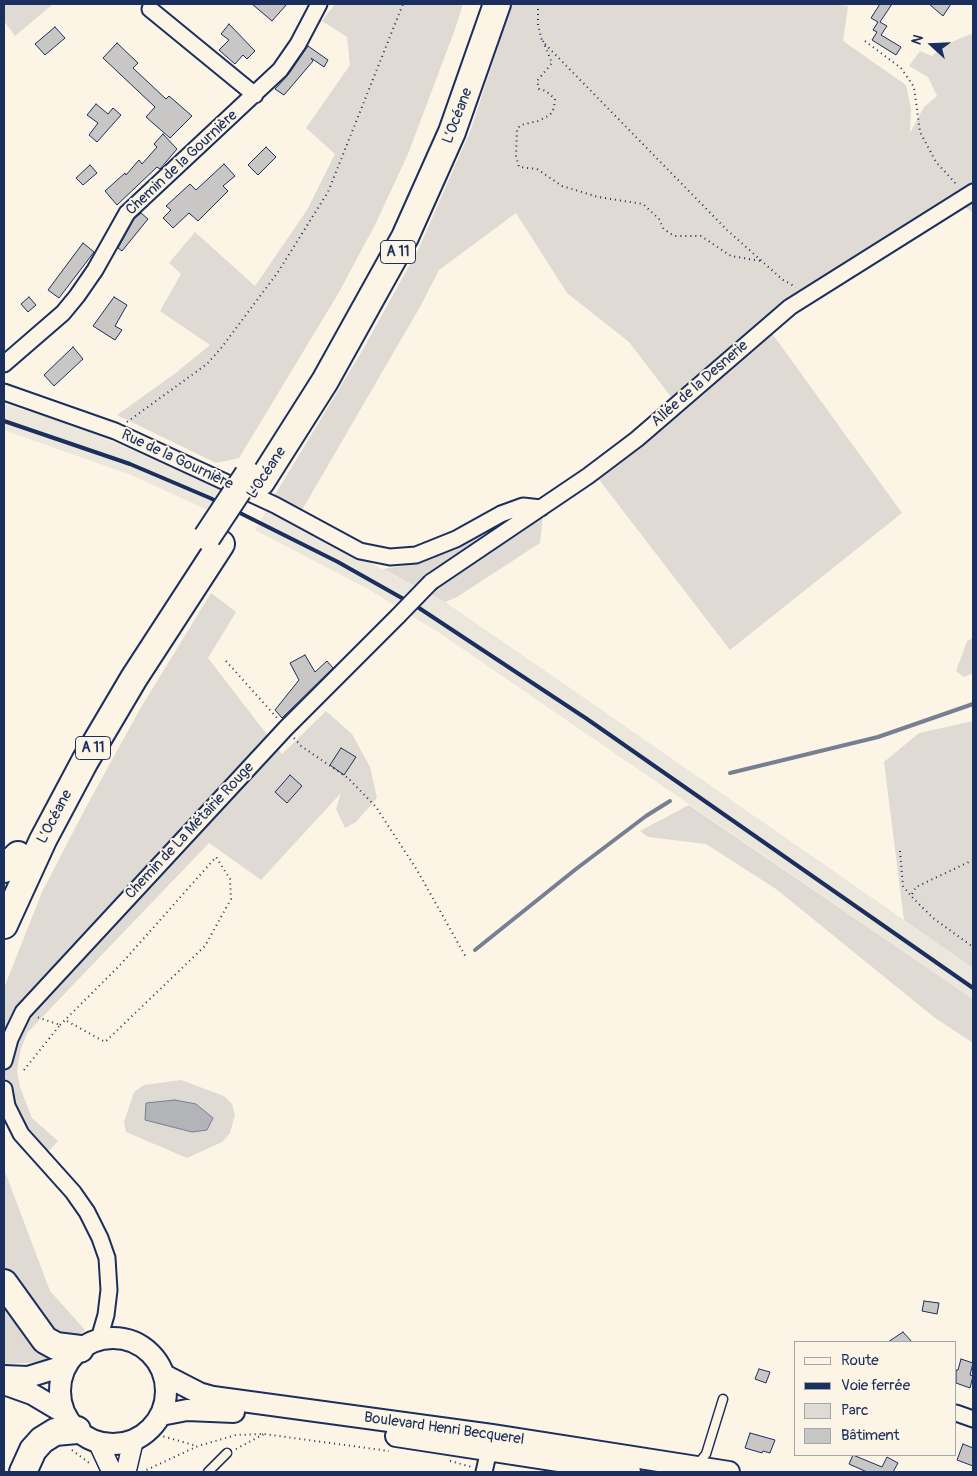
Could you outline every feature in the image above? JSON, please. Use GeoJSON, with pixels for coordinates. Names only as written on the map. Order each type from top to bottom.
{"type":"FeatureCollection","features":[{"type":"Feature","properties":{"kind":"highway","name":"L’Océane"},"geometry":{"type":"LineString","coordinates":[[254,478],[392,229],[440,120],[481,4]]}},
{"type":"Feature","properties":{"kind":"highway","name":"L’Océane"},"geometry":{"type":"LineString","coordinates":[[4,886],[11,862],[102,702],[214,540],[254,478],[330,373],[405,237],[452,132],[497,4]]}},
{"type":"Feature","properties":{"kind":"highway","name":"L’Océane"},"geometry":{"type":"LineString","coordinates":[[4,925],[42,840],[85,761],[145,662],[214,540]]}},
{"type":"Feature","properties":{"kind":"highway"},"geometry":{"type":"LineString","coordinates":[[4,1283],[45,1340],[56,1346],[82,1351]]}},
{"type":"Feature","properties":{"kind":"highway"},"geometry":{"type":"LineString","coordinates":[[23,1472],[33,1450],[42,1440],[55,1432],[80,1429]]}},
{"type":"Feature","properties":{"kind":"main road"},"geometry":{"type":"LineString","coordinates":[[4,1376],[28,1377],[82,1351],[123,1338],[140,1345],[154,1356],[164,1375],[167,1392],[158,1420],[133,1442],[116,1445],[80,1429],[32,1394],[4,1384]]}},
{"type":"Feature","properties":{"kind":"main road"},"geometry":{"type":"LineString","coordinates":[[80,1429],[60,1389],[82,1351]]}},
{"type":"Feature","properties":{"kind":"main road","name":"Boulevard Henri Becquerel"},"geometry":{"type":"LineString","coordinates":[[164,1375],[199,1393],[213,1397],[488,1457],[729,1472]]}},
{"type":"Feature","properties":{"kind":"main road","name":"Boulevard Henri Becquerel"},"geometry":{"type":"LineString","coordinates":[[158,1420],[187,1410],[220,1410],[488,1457],[636,1470]]}},
{"type":"Feature","properties":{"kind":"street","name":"Chemin de la Gournière"},"geometry":{"type":"LineString","coordinates":[[4,364],[48,327],[77,296],[95,270],[127,212],[162,177],[255,95],[280,70],[298,44],[319,4]]}},
{"type":"Feature","properties":{"kind":"street"},"geometry":{"type":"LineString","coordinates":[[150,9],[255,95]]}},
{"type":"Feature","properties":{"kind":"street","name":"Allée de la Desnerie"},"geometry":{"type":"LineString","coordinates":[[398,616],[431,582],[588,476],[637,439],[790,307],[824,288],[970,193]]}},
{"type":"Feature","properties":{"kind":"street","name":"Rue de la Gournière"},"geometry":{"type":"LineString","coordinates":[[4,392],[115,431],[275,505],[360,551],[390,557],[416,555],[456,539],[501,514],[523,506],[540,508]]}},
{"type":"Feature","properties":{"kind":"street","name":"Chemin de La Métairie Rouge"},"geometry":{"type":"LineString","coordinates":[[4,1061],[10,1039],[23,1012],[286,728],[398,616]]}},
{"type":"Feature","properties":{"kind":"street"},"geometry":{"type":"LineString","coordinates":[[4,1089],[7,1106],[21,1134],[87,1212],[100,1238],[106,1258],[109,1290],[106,1315],[82,1351]]}},
{"type":"Feature","properties":{"kind":"street"},"geometry":{"type":"LineString","coordinates":[[957,1413],[973,1419]]}},
{"type":"Feature","properties":{"kind":"street"},"geometry":{"type":"LineString","coordinates":[[80,1429],[112,1472]]}},
{"type":"Feature","properties":{"kind":"street"},"geometry":{"type":"LineString","coordinates":[[126,1472],[133,1442]]}},
{"type":"Feature","properties":{"kind":"lane"},"geometry":{"type":"LineString","coordinates":[[692,1470],[706,1454],[723,1399]]}},
{"type":"Feature","properties":{"kind":"lane"},"geometry":{"type":"LineString","coordinates":[[208,1472],[227,1453]]}},
{"type":"Feature","properties":{"kind":"path"},"geometry":{"type":"LineString","coordinates":[[115,431],[207,364],[278,272],[328,192],[403,4]]}},
{"type":"Feature","properties":{"kind":"path"},"geometry":{"type":"LineString","coordinates":[[538,4],[538,26],[542,42],[552,63],[537,80],[539,89],[546,91],[555,99],[554,108],[550,115],[521,125],[517,129],[516,156],[519,167],[537,169],[562,186],[598,197],[643,204],[659,219],[663,228],[675,236],[701,236],[731,256],[761,262]]}},
{"type":"Feature","properties":{"kind":"path"},"geometry":{"type":"LineString","coordinates":[[865,41],[901,68],[914,87],[920,132],[936,162],[970,193]]}},
{"type":"Feature","properties":{"kind":"path"},"geometry":{"type":"LineString","coordinates":[[542,42],[714,217],[761,262],[782,280],[799,288],[824,288]]}},
{"type":"Feature","properties":{"kind":"path"},"geometry":{"type":"LineString","coordinates":[[226,661],[301,746],[348,778],[376,807],[416,870],[467,958]]}},
{"type":"Feature","properties":{"kind":"path"},"geometry":{"type":"LineString","coordinates":[[900,851],[903,886],[933,918],[973,947]]}},
{"type":"Feature","properties":{"kind":"path"},"geometry":{"type":"LineString","coordinates":[[24,1070],[60,1025],[65,1020],[121,964],[216,857],[230,879],[232,899],[205,946],[106,1042],[65,1020]]}},
{"type":"Feature","properties":{"kind":"path"},"geometry":{"type":"LineString","coordinates":[[911,896],[916,887],[973,860]]}},
{"type":"Feature","properties":{"kind":"path"},"geometry":{"type":"LineString","coordinates":[[23,1012],[60,1025]]}},
{"type":"Feature","properties":{"kind":"path"},"geometry":{"type":"LineString","coordinates":[[158,1420],[162,1436],[198,1446]]}},
{"type":"Feature","properties":{"kind":"path"},"geometry":{"type":"LineString","coordinates":[[227,1453],[264,1434]]}},
{"type":"Feature","properties":{"kind":"path"},"geometry":{"type":"LineString","coordinates":[[140,1472],[198,1446],[236,1435],[264,1434],[389,1451]]}},
{"type":"Feature","properties":{"kind":"path"},"geometry":{"type":"LineString","coordinates":[[446,1460],[462,1466],[488,1457],[519,1472]]}},
{"type":"Feature","properties":{"kind":"shaded area"},"geometry":{"type":"Polygon","coordinates":[[[4,404],[92,433],[223,487],[208,510],[131,475],[4,430],[4,404]]]}},
{"type":"Feature","properties":{"kind":"shaded area"},"geometry":{"type":"Polygon","coordinates":[[[267,509],[445,602],[573,690],[973,968],[973,999],[438,632],[368,589],[255,530],[267,509]]]}},
{"type":"Feature","properties":{"kind":"shaded area"},"geometry":{"type":"Polygon","coordinates":[[[175,1100],[196,1104],[213,1118],[207,1130],[192,1132],[145,1120],[146,1103],[175,1100]]]}},
{"type":"Feature","properties":{"kind":"green space"},"geometry":{"type":"Polygon","coordinates":[[[4,4],[53,4],[15,36],[4,21],[4,4]]]}},
{"type":"Feature","properties":{"kind":"green space"},"geometry":{"type":"Polygon","coordinates":[[[335,4],[463,4],[408,154],[375,225],[338,294],[239,458],[216,463],[117,415],[177,372],[210,345],[160,311],[181,274],[169,263],[195,232],[255,286],[307,210],[335,154],[306,128],[350,65],[347,37],[322,21],[335,4]]]}},
{"type":"Feature","properties":{"kind":"green space"},"geometry":{"type":"Polygon","coordinates":[[[512,4],[833,4],[848,6],[843,41],[906,85],[911,108],[910,133],[924,107],[937,96],[928,77],[909,66],[920,51],[932,56],[944,45],[971,34],[973,35],[973,213],[963,205],[925,231],[817,295],[771,332],[902,513],[730,650],[597,477],[681,410],[629,342],[567,293],[516,213],[439,270],[420,307],[302,510],[273,498],[362,351],[419,248],[471,129],[512,4]]]}},
{"type":"Feature","properties":{"kind":"green space"},"geometry":{"type":"Polygon","coordinates":[[[543,516],[540,543],[457,597],[445,602],[383,569],[422,563],[461,547],[492,527],[543,516]]]}},
{"type":"Feature","properties":{"kind":"green space"},"geometry":{"type":"Polygon","coordinates":[[[211,593],[236,612],[208,658],[282,754],[326,711],[352,734],[370,767],[377,798],[356,822],[345,828],[336,809],[341,793],[261,880],[209,843],[27,1033],[20,1052],[17,1072],[20,1087],[32,1118],[58,1141],[48,1152],[19,1116],[4,1118],[4,988],[42,892],[85,809],[140,709],[211,593]]]}},
{"type":"Feature","properties":{"kind":"green space"},"geometry":{"type":"Polygon","coordinates":[[[973,638],[973,673],[964,677],[956,671],[967,641],[973,638]]]}},
{"type":"Feature","properties":{"kind":"green space"},"geometry":{"type":"Polygon","coordinates":[[[973,721],[973,968],[904,920],[884,762],[919,733],[973,721]]]}},
{"type":"Feature","properties":{"kind":"green space"},"geometry":{"type":"Polygon","coordinates":[[[689,805],[973,999],[973,1043],[935,1018],[776,889],[706,844],[648,837],[640,831],[689,805]]]}},
{"type":"Feature","properties":{"kind":"green space"},"geometry":{"type":"Polygon","coordinates":[[[181,1080],[224,1096],[232,1104],[235,1115],[230,1133],[222,1142],[187,1158],[126,1132],[124,1122],[134,1092],[144,1085],[181,1080]]]}},
{"type":"Feature","properties":{"kind":"green space"},"geometry":{"type":"Polygon","coordinates":[[[4,1169],[50,1291],[85,1330],[48,1362],[4,1364],[4,1169]]]}},
{"type":"Feature","properties":{"kind":"building"},"geometry":{"type":"Polygon","coordinates":[[[252,4],[287,4],[272,21],[252,4]]]}},
{"type":"Feature","properties":{"kind":"building"},"geometry":{"type":"Polygon","coordinates":[[[880,4],[892,4],[880,22],[887,26],[881,35],[901,47],[896,55],[872,40],[877,32],[873,30],[878,22],[871,18],[880,4]]]}},
{"type":"Feature","properties":{"kind":"building"},"geometry":{"type":"Polygon","coordinates":[[[929,4],[951,4],[943,16],[929,4]]]}},
{"type":"Feature","properties":{"kind":"building"},"geometry":{"type":"Polygon","coordinates":[[[229,24],[255,51],[247,59],[243,55],[235,64],[219,50],[229,40],[221,34],[229,24]]]}},
{"type":"Feature","properties":{"kind":"building"},"geometry":{"type":"Polygon","coordinates":[[[55,27],[65,38],[45,55],[35,44],[55,27]]]}},
{"type":"Feature","properties":{"kind":"building"},"geometry":{"type":"Polygon","coordinates":[[[117,43],[138,63],[133,68],[166,99],[169,96],[192,116],[170,138],[146,117],[155,107],[103,58],[117,43]]]}},
{"type":"Feature","properties":{"kind":"building"},"geometry":{"type":"Polygon","coordinates":[[[308,46],[328,60],[324,67],[311,58],[313,61],[284,95],[275,89],[288,75],[308,46]]]}},
{"type":"Feature","properties":{"kind":"building"},"geometry":{"type":"Polygon","coordinates":[[[96,104],[108,114],[113,108],[121,115],[97,142],[89,135],[98,123],[87,115],[96,104]]]}},
{"type":"Feature","properties":{"kind":"building"},"geometry":{"type":"Polygon","coordinates":[[[163,134],[177,149],[160,169],[157,167],[117,205],[105,191],[125,173],[126,175],[139,160],[142,164],[157,147],[154,144],[163,134]]]}},
{"type":"Feature","properties":{"kind":"building"},"geometry":{"type":"Polygon","coordinates":[[[266,147],[276,157],[258,175],[248,165],[266,147]]]}},
{"type":"Feature","properties":{"kind":"building"},"geometry":{"type":"Polygon","coordinates":[[[224,164],[235,176],[223,186],[228,191],[198,221],[189,213],[173,228],[163,218],[171,210],[166,206],[190,184],[196,190],[224,164]]]}},
{"type":"Feature","properties":{"kind":"building"},"geometry":{"type":"Polygon","coordinates":[[[90,165],[97,173],[83,185],[76,178],[90,165]]]}},
{"type":"Feature","properties":{"kind":"building"},"geometry":{"type":"Polygon","coordinates":[[[141,213],[148,219],[122,251],[118,248],[134,219],[141,213]]]}},
{"type":"Feature","properties":{"kind":"building"},"geometry":{"type":"Polygon","coordinates":[[[83,243],[94,252],[59,298],[48,290],[83,243]]]}},
{"type":"Feature","properties":{"kind":"building"},"geometry":{"type":"Polygon","coordinates":[[[29,297],[36,305],[28,312],[21,304],[29,297]]]}},
{"type":"Feature","properties":{"kind":"building"},"geometry":{"type":"Polygon","coordinates":[[[114,297],[127,305],[115,326],[122,330],[115,340],[93,326],[114,297]]]}},
{"type":"Feature","properties":{"kind":"building"},"geometry":{"type":"Polygon","coordinates":[[[73,347],[83,359],[54,386],[44,375],[73,347]]]}},
{"type":"Feature","properties":{"kind":"building"},"geometry":{"type":"Polygon","coordinates":[[[305,655],[315,672],[327,661],[333,668],[282,718],[275,710],[299,680],[290,663],[305,655]]]}},
{"type":"Feature","properties":{"kind":"building"},"geometry":{"type":"Polygon","coordinates":[[[341,748],[356,757],[344,775],[330,765],[341,748]]]}},
{"type":"Feature","properties":{"kind":"building"},"geometry":{"type":"Polygon","coordinates":[[[290,775],[302,786],[287,803],[275,792],[290,775]]]}},
{"type":"Feature","properties":{"kind":"building"},"geometry":{"type":"Polygon","coordinates":[[[924,1301],[939,1303],[937,1314],[922,1311],[924,1301]]]}},
{"type":"Feature","properties":{"kind":"building"},"geometry":{"type":"Polygon","coordinates":[[[903,1332],[911,1341],[890,1341],[903,1332]]]}},
{"type":"Feature","properties":{"kind":"building"},"geometry":{"type":"Polygon","coordinates":[[[961,1359],[973,1363],[970,1375],[973,1376],[970,1388],[957,1383],[961,1359]]]}},
{"type":"Feature","properties":{"kind":"building"},"geometry":{"type":"Polygon","coordinates":[[[759,1369],[770,1372],[766,1383],[755,1379],[759,1369]]]}},
{"type":"Feature","properties":{"kind":"building"},"geometry":{"type":"Polygon","coordinates":[[[750,1433],[775,1440],[770,1453],[763,1451],[762,1453],[745,1448],[750,1433]]]}},
{"type":"Feature","properties":{"kind":"building"},"geometry":{"type":"Polygon","coordinates":[[[963,1444],[973,1448],[973,1466],[957,1460],[963,1444]]]}},
{"type":"Feature","properties":{"kind":"building"},"geometry":{"type":"Polygon","coordinates":[[[853,1456],[882,1467],[887,1457],[898,1463],[893,1472],[867,1472],[849,1464],[853,1456]]]}},
{"type":"Feature","properties":{"kind":"waterway"},"geometry":{"type":"LineString","coordinates":[[730,773],[878,737],[973,704]]}},
{"type":"Feature","properties":{"kind":"waterway"},"geometry":{"type":"LineString","coordinates":[[475,950],[576,869],[646,816],[670,801]]}},
{"type":"Feature","properties":{"kind":"railway"},"geometry":{"type":"LineString","coordinates":[[4,421],[130,464],[210,498],[338,562],[416,606],[587,719],[973,988]]}}]}
